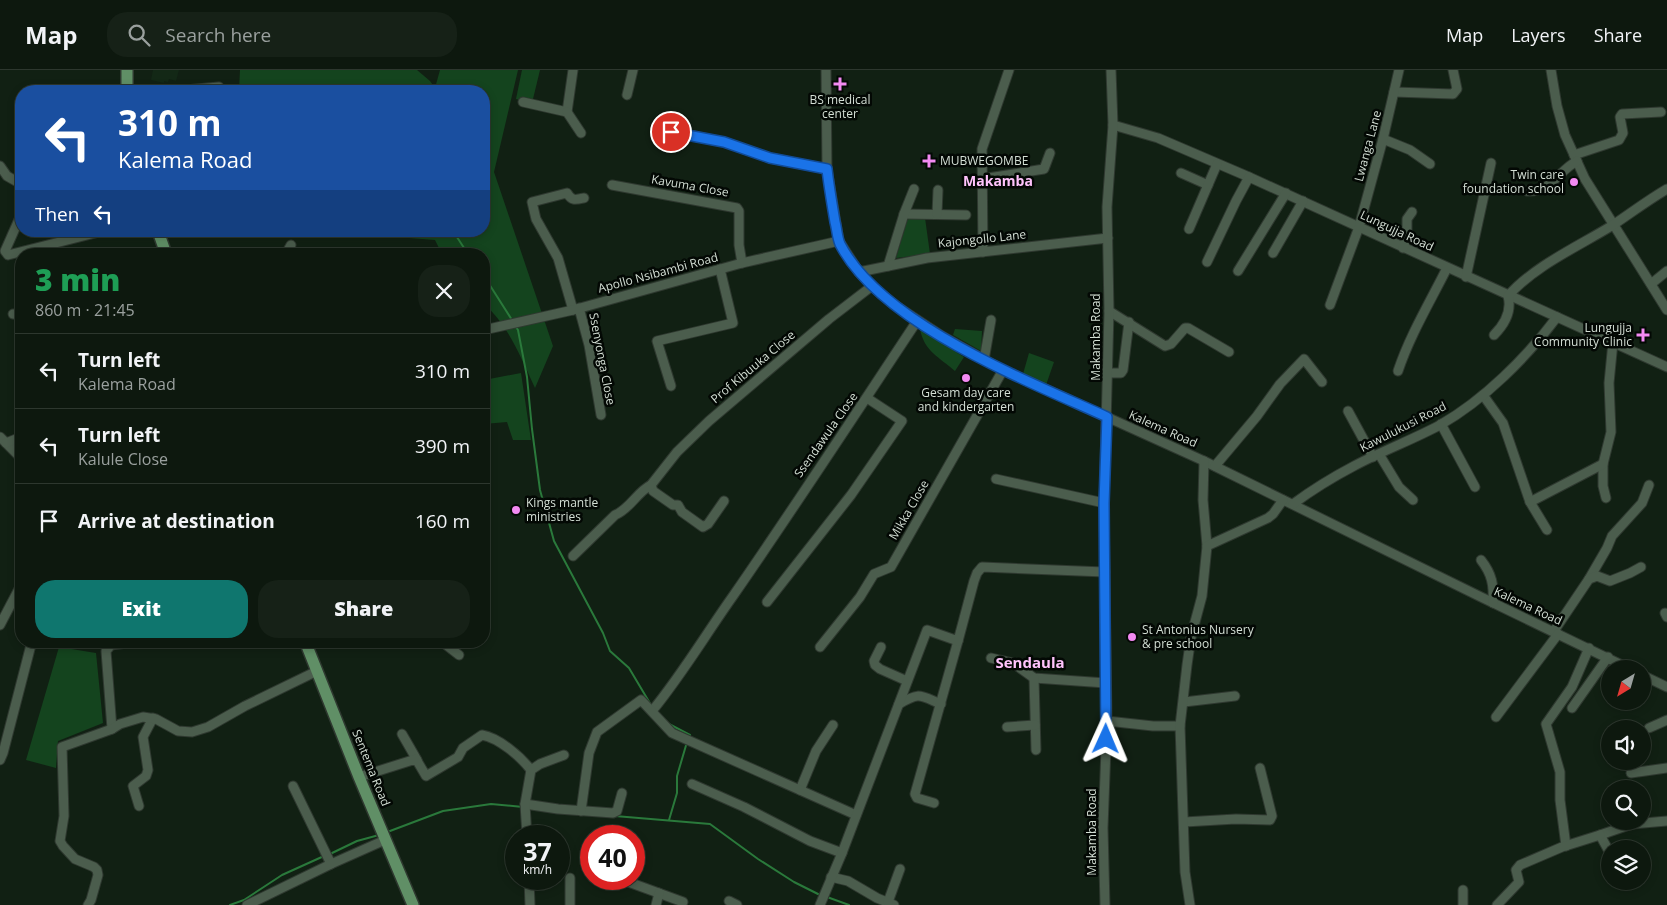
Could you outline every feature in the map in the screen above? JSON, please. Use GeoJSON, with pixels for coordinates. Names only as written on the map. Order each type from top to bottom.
{"type":"FeatureCollection","features":[{"type":"Feature","properties":{"kind":"main road"},"geometry":{"type":"LineString","coordinates":[[126,85],[127,70]]}},
{"type":"Feature","properties":{"kind":"main road","name":"Sentema Road"},"geometry":{"type":"LineString","coordinates":[[308,648],[413,905]]}},
{"type":"Feature","properties":{"kind":"street"},"geometry":{"type":"LineString","coordinates":[[573,70],[567,112],[581,133]]}},
{"type":"Feature","properties":{"kind":"street"},"geometry":{"type":"LineString","coordinates":[[627,95],[633,70]]}},
{"type":"Feature","properties":{"kind":"street","name":"Kalema Road"},"geometry":{"type":"LineString","coordinates":[[826,70],[827,169],[839,242],[859,272],[872,286],[917,321],[1003,370],[1215,466],[1614,660]]}},
{"type":"Feature","properties":{"kind":"street"},"geometry":{"type":"LineString","coordinates":[[983,252],[982,149],[1009,70]]}},
{"type":"Feature","properties":{"kind":"street","name":"Makamba Road"},"geometry":{"type":"LineString","coordinates":[[1105,905],[1104,828],[1107,721],[1104,503],[1109,311],[1107,207],[1113,125],[1111,70]]}},
{"type":"Feature","properties":{"kind":"street","name":"Lwanga Lane"},"geometry":{"type":"LineString","coordinates":[[1330,305],[1358,228],[1383,139],[1399,70]]}},
{"type":"Feature","properties":{"kind":"street"},"geometry":{"type":"LineString","coordinates":[[1394,92],[1453,94],[1456,89],[1453,70]]}},
{"type":"Feature","properties":{"kind":"street"},"geometry":{"type":"LineString","coordinates":[[1551,70],[1557,106],[1565,135],[1585,179],[1667,310]]}},
{"type":"Feature","properties":{"kind":"street"},"geometry":{"type":"LineString","coordinates":[[523,102],[567,112]]}},
{"type":"Feature","properties":{"kind":"street"},"geometry":{"type":"LineString","coordinates":[[1527,191],[1534,192],[1547,187],[1575,158],[1619,140],[1623,133],[1620,117],[1622,114],[1661,112]]}},
{"type":"Feature","properties":{"kind":"street","name":"Lungujja Road"},"geometry":{"type":"LineString","coordinates":[[1113,125],[1158,138],[1286,193],[1358,228],[1667,367]]}},
{"type":"Feature","properties":{"kind":"street"},"geometry":{"type":"LineString","coordinates":[[657,129],[724,142],[770,158],[827,169]]}},
{"type":"Feature","properties":{"kind":"street"},"geometry":{"type":"LineString","coordinates":[[1383,139],[1410,150],[1430,164]]}},
{"type":"Feature","properties":{"kind":"street"},"geometry":{"type":"LineString","coordinates":[[982,179],[1044,169],[1050,153]]}},
{"type":"Feature","properties":{"kind":"street"},"geometry":{"type":"LineString","coordinates":[[1466,277],[1491,163]]}},
{"type":"Feature","properties":{"kind":"street"},"geometry":{"type":"LineString","coordinates":[[1189,229],[1217,164]]}},
{"type":"Feature","properties":{"kind":"street"},"geometry":{"type":"LineString","coordinates":[[0,166],[7,176],[15,181]]}},
{"type":"Feature","properties":{"kind":"street"},"geometry":{"type":"LineString","coordinates":[[1181,173],[1208,185]]}},
{"type":"Feature","properties":{"kind":"street"},"geometry":{"type":"LineString","coordinates":[[1208,262],[1249,177]]}},
{"type":"Feature","properties":{"kind":"street","name":"Kavuma Close"},"geometry":{"type":"LineString","coordinates":[[612,185],[737,208],[739,211],[739,245],[742,263]]}},
{"type":"Feature","properties":{"kind":"street"},"geometry":{"type":"LineString","coordinates":[[888,266],[914,189]]}},
{"type":"Feature","properties":{"kind":"street"},"geometry":{"type":"LineString","coordinates":[[1494,334],[1502,327],[1510,305],[1508,296],[1515,288],[1536,272],[1667,189]]}},
{"type":"Feature","properties":{"kind":"street"},"geometry":{"type":"LineString","coordinates":[[937,214],[938,190]]}},
{"type":"Feature","properties":{"kind":"street","name":"Ssenyonga Close"},"geometry":{"type":"LineString","coordinates":[[584,198],[575,200],[570,198],[567,192],[532,202],[536,219],[558,258],[589,344],[601,415]]}},
{"type":"Feature","properties":{"kind":"street"},"geometry":{"type":"LineString","coordinates":[[1238,270],[1286,193]]}},
{"type":"Feature","properties":{"kind":"street"},"geometry":{"type":"LineString","coordinates":[[1273,253],[1303,201]]}},
{"type":"Feature","properties":{"kind":"street"},"geometry":{"type":"LineString","coordinates":[[1403,248],[1407,236],[1407,219],[1412,212]]}},
{"type":"Feature","properties":{"kind":"street"},"geometry":{"type":"LineString","coordinates":[[904,214],[966,214]]}},
{"type":"Feature","properties":{"kind":"street"},"geometry":{"type":"LineString","coordinates":[[15,228],[5,251],[8,255],[15,253]]}},
{"type":"Feature","properties":{"kind":"street"},"geometry":{"type":"LineString","coordinates":[[36,248],[79,237]]}},
{"type":"Feature","properties":{"kind":"street","name":"Kajongollo Lane"},"geometry":{"type":"LineString","coordinates":[[859,272],[927,258],[1108,238]]}},
{"type":"Feature","properties":{"kind":"street","name":"Apollo Nsibambi Road"},"geometry":{"type":"LineString","coordinates":[[490,328],[576,309],[742,263],[839,242]]}},
{"type":"Feature","properties":{"kind":"street"},"geometry":{"type":"LineString","coordinates":[[1398,371],[1409,340],[1447,268]]}},
{"type":"Feature","properties":{"kind":"street"},"geometry":{"type":"LineString","coordinates":[[671,386],[657,341],[733,324],[720,269]]}},
{"type":"Feature","properties":{"kind":"street"},"geometry":{"type":"LineString","coordinates":[[1652,284],[1667,271]]}},
{"type":"Feature","properties":{"kind":"street","name":"Prof Kibuuka Close"},"geometry":{"type":"LineString","coordinates":[[573,556],[614,515],[623,510],[651,484],[677,452],[709,420],[829,319],[872,286]]}},
{"type":"Feature","properties":{"kind":"street"},"geometry":{"type":"LineString","coordinates":[[1109,311],[1167,346],[1185,328],[1190,328],[1229,352]]}},
{"type":"Feature","properties":{"kind":"street","name":"Kawulukusi Road"},"geometry":{"type":"LineString","coordinates":[[1293,504],[1334,477],[1441,424],[1483,395],[1520,360],[1546,332],[1557,316]]}},
{"type":"Feature","properties":{"kind":"street"},"geometry":{"type":"LineString","coordinates":[[984,360],[991,320]]}},
{"type":"Feature","properties":{"kind":"street","name":"Ssendawula Close"},"geometry":{"type":"LineString","coordinates":[[654,708],[755,564],[917,321]]}},
{"type":"Feature","properties":{"kind":"street"},"geometry":{"type":"LineString","coordinates":[[1108,373],[1121,373],[1123,370],[1129,322]]}},
{"type":"Feature","properties":{"kind":"street"},"geometry":{"type":"LineString","coordinates":[[1606,498],[1603,464],[1611,432],[1609,383],[1613,342]]}},
{"type":"Feature","properties":{"kind":"street"},"geometry":{"type":"LineString","coordinates":[[1215,466],[1257,416],[1280,384],[1304,359],[1322,382]]}},
{"type":"Feature","properties":{"kind":"street","name":"Mikka Close"},"geometry":{"type":"LineString","coordinates":[[820,648],[860,597],[874,574],[891,567],[1003,370]]}},
{"type":"Feature","properties":{"kind":"street"},"geometry":{"type":"LineString","coordinates":[[1483,395],[1503,423],[1530,502],[1547,530]]}},
{"type":"Feature","properties":{"kind":"street"},"geometry":{"type":"LineString","coordinates":[[767,602],[851,495],[902,421],[867,398]]}},
{"type":"Feature","properties":{"kind":"street"},"geometry":{"type":"LineString","coordinates":[[1348,411],[1376,456],[1399,487],[1413,500]]}},
{"type":"Feature","properties":{"kind":"street"},"geometry":{"type":"LineString","coordinates":[[1441,424],[1475,488]]}},
{"type":"Feature","properties":{"kind":"street"},"geometry":{"type":"LineString","coordinates":[[3,440],[15,452]]}},
{"type":"Feature","properties":{"kind":"street"},"geometry":{"type":"LineString","coordinates":[[1190,905],[1185,872],[1180,726],[1192,637],[1202,596],[1207,546],[1203,500],[1204,461]]}},
{"type":"Feature","properties":{"kind":"street"},"geometry":{"type":"LineString","coordinates":[[1530,502],[1603,464]]}},
{"type":"Feature","properties":{"kind":"street"},"geometry":{"type":"LineString","coordinates":[[996,479],[1104,503]]}},
{"type":"Feature","properties":{"kind":"street"},"geometry":{"type":"LineString","coordinates":[[651,484],[653,490],[674,505],[678,505],[682,512],[703,527],[708,524],[724,501]]}},
{"type":"Feature","properties":{"kind":"street"},"geometry":{"type":"LineString","coordinates":[[1496,717],[1556,633],[1607,548],[1612,536],[1642,503],[1648,485]]}},
{"type":"Feature","properties":{"kind":"street"},"geometry":{"type":"LineString","coordinates":[[1207,546],[1268,518],[1283,500]]}},
{"type":"Feature","properties":{"kind":"street"},"geometry":{"type":"LineString","coordinates":[[1481,560],[1490,572],[1493,603]]}},
{"type":"Feature","properties":{"kind":"street"},"geometry":{"type":"LineString","coordinates":[[934,803],[915,796],[977,573],[982,567],[1105,572]]}},
{"type":"Feature","properties":{"kind":"street"},"geometry":{"type":"LineString","coordinates":[[1589,579],[1598,576],[1610,581],[1641,567]]}},
{"type":"Feature","properties":{"kind":"street"},"geometry":{"type":"LineString","coordinates":[[0,625],[15,596]]}},
{"type":"Feature","properties":{"kind":"street"},"geometry":{"type":"LineString","coordinates":[[820,905],[842,853],[927,630],[958,641]]}},
{"type":"Feature","properties":{"kind":"street"},"geometry":{"type":"LineString","coordinates":[[882,647],[874,665],[880,670],[908,681]]}},
{"type":"Feature","properties":{"kind":"street"},"geometry":{"type":"LineString","coordinates":[[0,760],[30,648]]}},
{"type":"Feature","properties":{"kind":"street"},"geometry":{"type":"LineString","coordinates":[[108,648],[106,651],[112,729]]}},
{"type":"Feature","properties":{"kind":"street"},"geometry":{"type":"LineString","coordinates":[[449,648],[459,656]]}},
{"type":"Feature","properties":{"kind":"street"},"geometry":{"type":"LineString","coordinates":[[1566,846],[1560,800],[1560,772],[1546,724],[1572,687],[1589,648]]}},
{"type":"Feature","properties":{"kind":"street"},"geometry":{"type":"LineString","coordinates":[[1572,708],[1608,657]]}},
{"type":"Feature","properties":{"kind":"street"},"geometry":{"type":"LineString","coordinates":[[991,658],[1013,662],[1034,678],[1106,683]]}},
{"type":"Feature","properties":{"kind":"street"},"geometry":{"type":"LineString","coordinates":[[88,905],[98,875],[97,870],[75,859],[60,841],[64,816],[61,749],[64,746],[112,729],[120,724],[143,717],[153,718],[178,730],[192,732],[208,727],[245,706],[317,671]]}},
{"type":"Feature","properties":{"kind":"street"},"geometry":{"type":"LineString","coordinates":[[1034,678],[1036,750]]}},
{"type":"Feature","properties":{"kind":"street"},"geometry":{"type":"LineString","coordinates":[[1651,679],[1667,687]]}},
{"type":"Feature","properties":{"kind":"street"},"geometry":{"type":"LineString","coordinates":[[899,704],[914,695],[940,704]]}},
{"type":"Feature","properties":{"kind":"street"},"geometry":{"type":"LineString","coordinates":[[1184,702],[1234,696]]}},
{"type":"Feature","properties":{"kind":"street"},"geometry":{"type":"LineString","coordinates":[[581,810],[589,753],[597,732],[641,700],[654,708],[672,733],[856,815]]}},
{"type":"Feature","properties":{"kind":"street"},"geometry":{"type":"LineString","coordinates":[[139,806],[133,786],[146,776],[148,770],[142,740],[153,718]]}},
{"type":"Feature","properties":{"kind":"street"},"geometry":{"type":"LineString","coordinates":[[1651,727],[1667,720]]}},
{"type":"Feature","properties":{"kind":"street"},"geometry":{"type":"LineString","coordinates":[[1107,721],[1153,726],[1180,726]]}},
{"type":"Feature","properties":{"kind":"street"},"geometry":{"type":"LineString","coordinates":[[800,790],[816,752],[833,725]]}},
{"type":"Feature","properties":{"kind":"street"},"geometry":{"type":"LineString","coordinates":[[1007,727],[1035,725]]}},
{"type":"Feature","properties":{"kind":"street"},"geometry":{"type":"LineString","coordinates":[[402,734],[426,776],[458,757],[470,741],[482,735],[491,737],[508,749],[530,770]]}},
{"type":"Feature","properties":{"kind":"street"},"geometry":{"type":"LineString","coordinates":[[530,770],[564,755]]}},
{"type":"Feature","properties":{"kind":"street"},"geometry":{"type":"LineString","coordinates":[[359,777],[384,768],[417,760]]}},
{"type":"Feature","properties":{"kind":"street"},"geometry":{"type":"LineString","coordinates":[[1184,822],[1236,819],[1270,820],[1272,816],[1260,768]]}},
{"type":"Feature","properties":{"kind":"street"},"geometry":{"type":"LineString","coordinates":[[1631,772],[1667,768]]}},
{"type":"Feature","properties":{"kind":"street"},"geometry":{"type":"LineString","coordinates":[[527,825],[526,808],[530,770]]}},
{"type":"Feature","properties":{"kind":"street"},"geometry":{"type":"LineString","coordinates":[[692,784],[737,804],[810,841],[842,853]]}},
{"type":"Feature","properties":{"kind":"street"},"geometry":{"type":"LineString","coordinates":[[293,786],[331,864]]}},
{"type":"Feature","properties":{"kind":"street"},"geometry":{"type":"LineString","coordinates":[[526,808],[613,813],[618,811],[622,793]]}},
{"type":"Feature","properties":{"kind":"street"},"geometry":{"type":"LineString","coordinates":[[1497,905],[1519,882],[1516,870],[1518,866],[1566,846],[1632,824],[1667,821]]}},
{"type":"Feature","properties":{"kind":"street"},"geometry":{"type":"LineString","coordinates":[[1600,835],[1603,840]]}},
{"type":"Feature","properties":{"kind":"street"},"geometry":{"type":"LineString","coordinates":[[247,905],[385,840]]}},
{"type":"Feature","properties":{"kind":"street"},"geometry":{"type":"LineString","coordinates":[[831,877],[848,881],[891,904],[900,869]]}},
{"type":"Feature","properties":{"kind":"street"},"geometry":{"type":"LineString","coordinates":[[645,888],[683,902]]}},
{"type":"Feature","properties":{"kind":"street"},"geometry":{"type":"LineString","coordinates":[[529,890],[530,905]]}},
{"type":"Feature","properties":{"kind":"street"},"geometry":{"type":"LineString","coordinates":[[570,890],[570,905]]}},
{"type":"Feature","properties":{"kind":"street"},"geometry":{"type":"LineString","coordinates":[[1463,890],[1463,905]]}},
{"type":"Feature","properties":{"kind":"street"},"geometry":{"type":"LineString","coordinates":[[656,905],[659,893]]}},
{"type":"Feature","properties":{"kind":"shaded area"},"geometry":{"type":"Polygon","coordinates":[[[153,70],[179,70],[176,81],[169,79],[168,82],[164,81],[164,83],[151,80],[153,70]]]}},
{"type":"Feature","properties":{"kind":"green space"},"geometry":{"type":"Polygon","coordinates":[[[240,70],[417,70],[433,85],[239,85],[240,70]]]}},
{"type":"Feature","properties":{"kind":"green space"},"geometry":{"type":"Polygon","coordinates":[[[440,70],[518,70],[494,172],[553,346],[535,388],[507,332],[490,310],[490,248],[439,248],[435,240],[396,237],[490,237],[490,85],[436,85],[440,70]]]}},
{"type":"Feature","properties":{"kind":"green space"},"geometry":{"type":"Polygon","coordinates":[[[522,70],[540,70],[532,103],[516,99],[522,70]]]}},
{"type":"Feature","properties":{"kind":"green space"},"geometry":{"type":"Polygon","coordinates":[[[908,218],[925,218],[930,254],[896,258],[908,218]]]}},
{"type":"Feature","properties":{"kind":"green space"},"geometry":{"type":"Polygon","coordinates":[[[920,329],[964,357],[955,371],[929,348],[922,337],[920,329]]]}},
{"type":"Feature","properties":{"kind":"green space"},"geometry":{"type":"Polygon","coordinates":[[[955,329],[982,331],[981,351],[953,335],[955,329]]]}},
{"type":"Feature","properties":{"kind":"green space"},"geometry":{"type":"Polygon","coordinates":[[[1029,353],[1054,362],[1046,385],[1023,374],[1029,353]]]}},
{"type":"Feature","properties":{"kind":"green space"},"geometry":{"type":"Polygon","coordinates":[[[521,373],[531,440],[513,440],[507,422],[490,423],[490,379],[521,373]]]}},
{"type":"Feature","properties":{"kind":"green space"},"geometry":{"type":"Polygon","coordinates":[[[59,648],[96,653],[103,723],[58,741],[56,768],[26,760],[59,648]]]}},
{"type":"Feature","properties":{"kind":"waterway"},"geometry":{"type":"LineString","coordinates":[[457,237],[464,248]]}},
{"type":"Feature","properties":{"kind":"waterway"},"geometry":{"type":"LineString","coordinates":[[490,285],[512,320]]}},
{"type":"Feature","properties":{"kind":"waterway"},"geometry":{"type":"LineString","coordinates":[[516,327],[527,377],[540,490],[554,541],[603,633],[610,651],[629,668],[651,705]]}},
{"type":"Feature","properties":{"kind":"waterway"},"geometry":{"type":"LineString","coordinates":[[669,724],[690,735],[689,737]]}},
{"type":"Feature","properties":{"kind":"waterway"},"geometry":{"type":"LineString","coordinates":[[669,820],[677,793],[677,776],[687,742]]}},
{"type":"Feature","properties":{"kind":"waterway"},"geometry":{"type":"LineString","coordinates":[[390,831],[443,811],[491,804],[523,807]]}},
{"type":"Feature","properties":{"kind":"waterway"},"geometry":{"type":"LineString","coordinates":[[615,816],[710,824],[758,859],[794,882],[820,895]]}},
{"type":"Feature","properties":{"kind":"waterway"},"geometry":{"type":"LineString","coordinates":[[330,854],[357,841],[379,835]]}},
{"type":"Feature","properties":{"kind":"waterway"},"geometry":{"type":"LineString","coordinates":[[230,905],[244,900],[282,875],[324,856]]}},
{"type":"Feature","properties":{"kind":"waterway"},"geometry":{"type":"LineString","coordinates":[[827,897],[849,905]]}},
{"type":"Feature","properties":{"kind":"place","name":"BS medical center"},"geometry":{"type":"Point","coordinates":[840,84]}},
{"type":"Feature","properties":{"kind":"place","name":"MUBWEGOMBE"},"geometry":{"type":"Point","coordinates":[929,161]}},
{"type":"Feature","properties":{"kind":"place","name":"Twin care foundation school"},"geometry":{"type":"Point","coordinates":[1574,182]}},
{"type":"Feature","properties":{"kind":"place","name":"Lungujja Community Clinic"},"geometry":{"type":"Point","coordinates":[1643,335]}},
{"type":"Feature","properties":{"kind":"place","name":"Gesam day care and kindergarten"},"geometry":{"type":"Point","coordinates":[966,378]}},
{"type":"Feature","properties":{"kind":"place","name":"Kings mantle ministries"},"geometry":{"type":"Point","coordinates":[516,510]}},
{"type":"Feature","properties":{"kind":"place","name":"St Antonius Nursery & pre school"},"geometry":{"type":"Point","coordinates":[1132,637]}},
{"type":"Feature","properties":{"kind":"district","name":"Makamba"},"geometry":{"type":"Point","coordinates":[998,181]}},
{"type":"Feature","properties":{"kind":"district","name":"Sendaula"},"geometry":{"type":"Point","coordinates":[1030,663]}},
{"type":"Feature","properties":{"kind":"route"},"geometry":{"type":"LineString","coordinates":[[671,132],[724,142],[786,162],[827,169],[839,242],[859,272],[872,286],[917,321],[942,336],[1003,370],[1107,417],[1104,503],[1106,739]]}}]}
